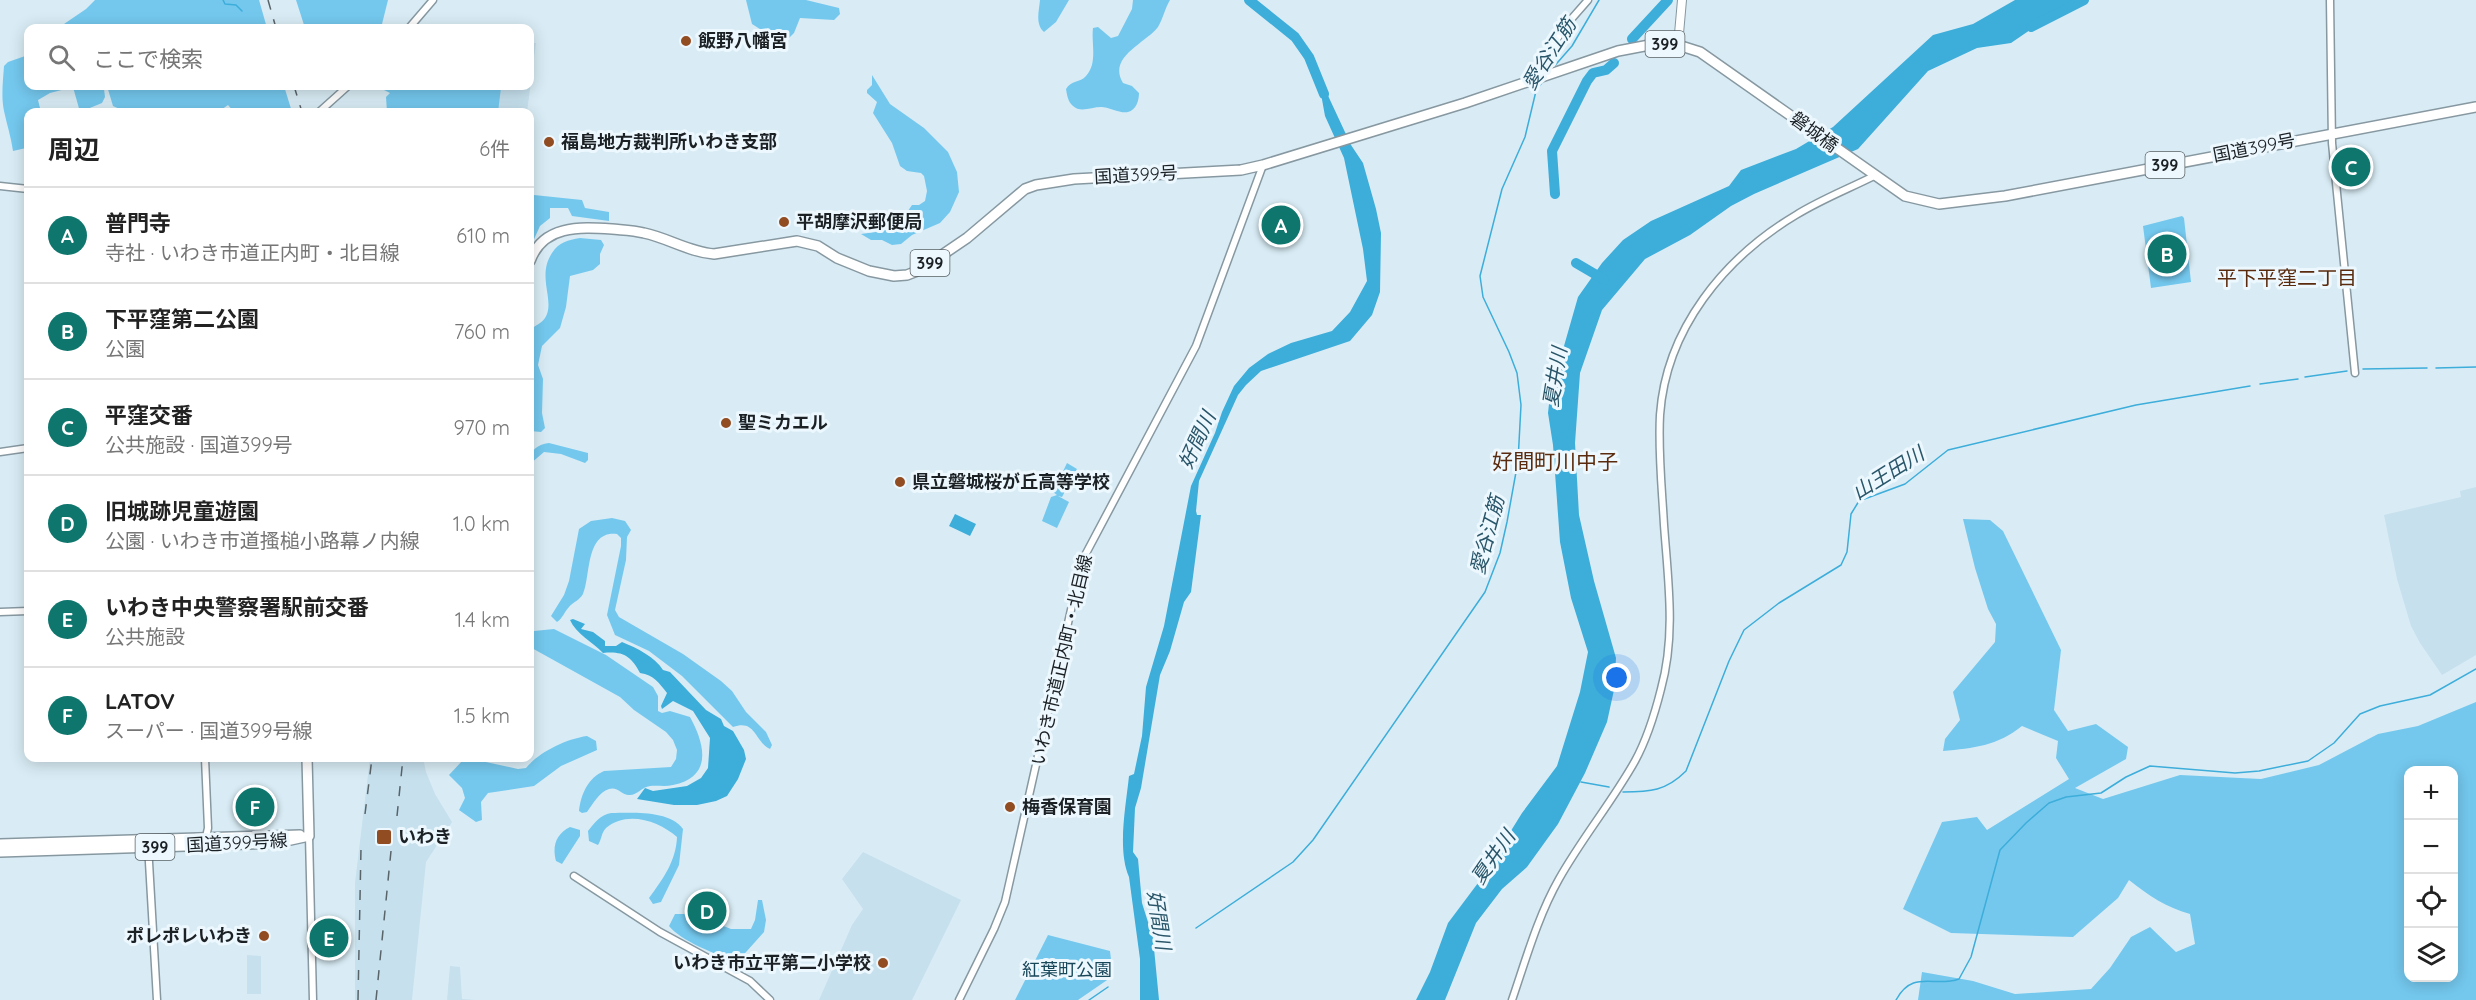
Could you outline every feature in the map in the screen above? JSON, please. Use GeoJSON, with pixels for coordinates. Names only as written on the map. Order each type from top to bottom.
{"type":"FeatureCollection","features":[{"type":"Feature","properties":{"kind":"highway","name":"国道399号"},"geometry":{"type":"LineString","coordinates":[[534,251],[546,238],[565,229],[578,227],[642,232],[703,253],[714,254],[797,241],[818,246],[837,258],[867,271],[894,276],[907,275],[920,270],[967,238],[1025,189],[1036,185],[1074,179],[1241,170],[1263,165],[1632,48],[1660,43],[1678,45],[1706,56],[1765,97]]}},
{"type":"Feature","properties":{"kind":"highway","name":"磐城橋"},"geometry":{"type":"LineString","coordinates":[[1765,97],[1863,167]]}},
{"type":"Feature","properties":{"kind":"highway","name":"国道399号"},"geometry":{"type":"LineString","coordinates":[[1863,167],[1905,196],[1920,202],[1939,204],[1965,202],[2476,106]]}},
{"type":"Feature","properties":{"kind":"highway"},"geometry":{"type":"LineString","coordinates":[[307,762],[309,836]]}},
{"type":"Feature","properties":{"kind":"highway","name":"国道399号線"},"geometry":{"type":"LineString","coordinates":[[0,852],[206,837],[309,836]]}},
{"type":"Feature","properties":{"kind":"highway","name":"国道399号線"},"geometry":{"type":"LineString","coordinates":[[0,844],[276,843],[309,836]]}},
{"type":"Feature","properties":{"kind":"main road"},"geometry":{"type":"LineString","coordinates":[[1678,45],[1682,0]]}},
{"type":"Feature","properties":{"kind":"street"},"geometry":{"type":"LineString","coordinates":[[412,24],[433,0]]}},
{"type":"Feature","properties":{"kind":"street"},"geometry":{"type":"LineString","coordinates":[[1543,77],[1541,63],[1567,24],[1588,0]]}},
{"type":"Feature","properties":{"kind":"street"},"geometry":{"type":"LineString","coordinates":[[2330,0],[2331,134],[2355,373]]}},
{"type":"Feature","properties":{"kind":"street"},"geometry":{"type":"LineString","coordinates":[[323,108],[344,90]]}},
{"type":"Feature","properties":{"kind":"street","name":"いわき市道正内町・北目線"},"geometry":{"type":"LineString","coordinates":[[959,1000],[1001,915],[1082,561],[1196,346],[1263,165]]}},
{"type":"Feature","properties":{"kind":"street"},"geometry":{"type":"LineString","coordinates":[[1512,1000],[1545,906],[1575,853],[1635,760],[1647,734],[1661,689],[1667,662],[1670,622],[1659,454],[1660,413],[1665,382],[1677,345],[1693,313],[1716,281],[1758,242],[1794,216],[1874,176]]}},
{"type":"Feature","properties":{"kind":"street"},"geometry":{"type":"LineString","coordinates":[[0,186],[24,189]]}},
{"type":"Feature","properties":{"kind":"street"},"geometry":{"type":"LineString","coordinates":[[0,452],[24,449]]}},
{"type":"Feature","properties":{"kind":"street"},"geometry":{"type":"LineString","coordinates":[[0,612],[24,611]]}},
{"type":"Feature","properties":{"kind":"street"},"geometry":{"type":"LineString","coordinates":[[205,762],[208,828],[206,837]]}},
{"type":"Feature","properties":{"kind":"street"},"geometry":{"type":"LineString","coordinates":[[309,836],[313,1000]]}},
{"type":"Feature","properties":{"kind":"street"},"geometry":{"type":"LineString","coordinates":[[148,843],[157,1000]]}},
{"type":"Feature","properties":{"kind":"street"},"geometry":{"type":"LineString","coordinates":[[574,876],[660,932],[750,981],[770,1000]]}},
{"type":"Feature","properties":{"kind":"shaded area"},"geometry":{"type":"Polygon","coordinates":[[[2015,0],[2074,0],[2011,43],[1977,48],[1928,71],[1858,149],[1754,194],[1731,206],[1690,235],[1645,259],[1602,310],[1580,373],[1575,443],[1579,515],[1594,581],[1616,658],[1614,690],[1607,722],[1585,773],[1558,824],[1527,867],[1502,889],[1476,923],[1445,1000],[1416,1000],[1430,972],[1448,923],[1481,879],[1522,813],[1557,766],[1580,692],[1588,652],[1571,598],[1560,542],[1553,445],[1548,413],[1550,395],[1578,297],[1602,263],[1623,240],[1651,221],[1729,186],[1741,170],[1796,149],[1833,127],[1933,35],[1973,24],[2015,0]]]}},
{"type":"Feature","properties":{"kind":"shaded area","name":"好間川"},"geometry":{"type":"Polygon","coordinates":[[[1317,72],[1351,145],[1363,163],[1381,233],[1380,292],[1372,315],[1350,341],[1261,371],[1246,385],[1238,395],[1199,481],[1196,511],[1197,515],[1201,515],[1191,592],[1184,602],[1170,651],[1160,675],[1141,788],[1135,808],[1133,852],[1138,859],[1142,903],[1153,938],[1159,1000],[1140,1000],[1140,959],[1124,854],[1125,814],[1129,776],[1134,774],[1142,736],[1146,687],[1164,626],[1191,486],[1234,386],[1249,368],[1268,354],[1291,343],[1332,331],[1350,312],[1367,281],[1363,249],[1344,158],[1325,116],[1317,72]]]}},
{"type":"Feature","properties":{"kind":"shaded area"},"geometry":{"type":"Polygon","coordinates":[[[423,90],[530,90],[528,108],[408,108],[423,90]]]}},
{"type":"Feature","properties":{"kind":"shaded area"},"geometry":{"type":"Polygon","coordinates":[[[2476,487],[2476,655],[2442,675],[2411,626],[2397,579],[2384,515],[2461,497],[2460,491],[2476,487]]]}},
{"type":"Feature","properties":{"kind":"shaded area"},"geometry":{"type":"Polygon","coordinates":[[[955,514],[976,524],[970,536],[949,526],[955,514]]]}},
{"type":"Feature","properties":{"kind":"shaded area"},"geometry":{"type":"Polygon","coordinates":[[[570,620],[585,624],[581,629],[593,632],[605,641],[605,646],[616,646],[622,642],[650,657],[663,670],[670,672],[706,710],[721,719],[724,726],[733,731],[744,750],[746,759],[738,779],[727,796],[697,805],[674,805],[637,799],[645,788],[653,791],[687,786],[701,778],[708,768],[710,738],[693,711],[673,701],[662,709],[661,706],[667,693],[659,683],[640,673],[626,656],[603,653],[576,630],[570,620]]]}},
{"type":"Feature","properties":{"kind":"shaded area"},"geometry":{"type":"Polygon","coordinates":[[[370,762],[424,762],[435,794],[452,822],[426,862],[412,1000],[355,1000],[355,883],[370,762]]]}},
{"type":"Feature","properties":{"kind":"shaded area","name":"いわき市立平第二小学校"},"geometry":{"type":"Polygon","coordinates":[[[863,852],[961,900],[912,1000],[819,1000],[852,925],[863,909],[842,879],[863,852]]]}},
{"type":"Feature","properties":{"kind":"shaded area"},"geometry":{"type":"Polygon","coordinates":[[[247,955],[261,956],[261,994],[247,994],[247,955]]]}},
{"type":"Feature","properties":{"kind":"shaded area"},"geometry":{"type":"Polygon","coordinates":[[[450,966],[460,967],[462,999],[476,1000],[447,1000],[450,966]]]}},
{"type":"Feature","properties":{"kind":"green space"},"geometry":{"type":"Polygon","coordinates":[[[95,0],[259,0],[266,24],[64,24],[95,0]]]}},
{"type":"Feature","properties":{"kind":"green space"},"geometry":{"type":"Polygon","coordinates":[[[296,0],[388,0],[382,24],[304,24],[296,0]]]}},
{"type":"Feature","properties":{"kind":"green space"},"geometry":{"type":"Polygon","coordinates":[[[746,0],[806,0],[839,8],[840,14],[834,20],[800,18],[794,33],[786,41],[770,48],[765,46],[763,31],[752,24],[746,0]]]}},
{"type":"Feature","properties":{"kind":"green space"},"geometry":{"type":"Polygon","coordinates":[[[1040,0],[1069,0],[1056,22],[1044,32],[1041,29],[1038,13],[1040,0]]]}},
{"type":"Feature","properties":{"kind":"green space"},"geometry":{"type":"Polygon","coordinates":[[[1133,0],[1170,0],[1158,27],[1130,51],[1120,66],[1119,74],[1123,83],[1132,86],[1139,93],[1136,105],[1131,111],[1125,112],[1101,107],[1076,108],[1071,104],[1066,89],[1070,84],[1084,78],[1090,71],[1093,59],[1093,28],[1098,27],[1111,38],[1118,36],[1132,9],[1133,0]]]}},
{"type":"Feature","properties":{"kind":"green space"},"geometry":{"type":"Polygon","coordinates":[[[24,56],[24,90],[62,90],[38,100],[40,108],[24,108],[24,148],[13,151],[3,106],[2,89],[4,66],[8,62],[24,56]]]}},
{"type":"Feature","properties":{"kind":"green space"},"geometry":{"type":"Polygon","coordinates":[[[872,75],[890,104],[924,128],[948,152],[957,172],[959,192],[950,212],[940,223],[912,235],[901,244],[892,245],[882,240],[871,240],[861,234],[886,230],[897,225],[912,205],[919,205],[925,201],[927,191],[924,176],[921,173],[907,171],[900,166],[892,143],[873,113],[877,102],[867,93],[872,85],[872,75]]]}},
{"type":"Feature","properties":{"kind":"green space"},"geometry":{"type":"Polygon","coordinates":[[[74,90],[104,90],[105,97],[102,103],[90,108],[79,108],[74,90]]]}},
{"type":"Feature","properties":{"kind":"green space"},"geometry":{"type":"Polygon","coordinates":[[[108,90],[285,90],[291,108],[231,108],[228,105],[224,108],[117,108],[113,106],[108,90]]]}},
{"type":"Feature","properties":{"kind":"green space"},"geometry":{"type":"Polygon","coordinates":[[[384,90],[501,90],[498,108],[387,108],[386,97],[390,93],[384,90]]]}},
{"type":"Feature","properties":{"kind":"green space"},"geometry":{"type":"Polygon","coordinates":[[[534,195],[582,200],[585,208],[609,212],[609,221],[572,216],[568,208],[550,208],[550,218],[540,226],[534,239],[534,195]]]}},
{"type":"Feature","properties":{"kind":"green space"},"geometry":{"type":"Polygon","coordinates":[[[2182,216],[2191,282],[2151,288],[2143,226],[2182,216]]]}},
{"type":"Feature","properties":{"kind":"green space"},"geometry":{"type":"Polygon","coordinates":[[[580,238],[601,240],[604,245],[600,254],[600,264],[593,270],[570,276],[566,307],[560,328],[542,346],[538,365],[543,379],[542,413],[545,428],[541,432],[534,431],[534,327],[544,320],[548,311],[546,271],[548,262],[555,249],[568,241],[580,238]]]}},
{"type":"Feature","properties":{"kind":"green space"},"geometry":{"type":"Polygon","coordinates":[[[549,443],[588,453],[588,460],[585,463],[561,454],[544,452],[534,461],[534,449],[549,443]]]}},
{"type":"Feature","properties":{"kind":"green space"},"geometry":{"type":"Polygon","coordinates":[[[1067,463],[1077,469],[1062,497],[1058,496],[1069,502],[1057,528],[1042,521],[1051,497],[1057,495],[1053,492],[1067,463]]]}},
{"type":"Feature","properties":{"kind":"green space"},"geometry":{"type":"Polygon","coordinates":[[[612,518],[625,521],[631,530],[627,537],[626,560],[615,610],[619,617],[683,654],[721,681],[766,732],[772,745],[770,749],[751,728],[741,725],[733,727],[682,676],[649,651],[615,635],[607,615],[621,546],[621,538],[617,534],[599,539],[594,546],[582,596],[567,609],[557,622],[551,616],[564,595],[569,581],[579,529],[591,521],[612,518]]]}},
{"type":"Feature","properties":{"kind":"green space"},"geometry":{"type":"Polygon","coordinates":[[[1963,519],[1990,520],[2003,531],[2061,650],[2054,710],[2068,731],[2096,724],[2128,747],[2126,759],[2075,788],[2103,799],[2180,775],[2261,779],[2319,765],[2378,734],[2418,726],[2476,702],[2476,1000],[1918,1000],[1922,972],[1973,981],[2015,994],[2091,989],[2110,968],[2131,937],[2150,927],[2176,952],[2195,944],[2190,914],[2158,900],[2129,880],[2118,898],[2073,937],[1951,933],[1903,909],[1942,822],[1977,817],[1987,830],[2069,779],[2056,758],[2058,741],[2022,726],[1994,742],[1943,751],[1945,739],[1960,720],[1953,692],[1995,642],[1996,624],[1988,609],[1963,519]]]}},
{"type":"Feature","properties":{"kind":"green space"},"geometry":{"type":"Polygon","coordinates":[[[554,629],[606,655],[653,687],[658,696],[658,711],[662,713],[670,711],[690,717],[702,748],[700,767],[695,775],[673,785],[647,787],[633,795],[627,795],[612,788],[599,795],[587,812],[579,811],[586,787],[598,774],[604,771],[671,767],[676,759],[677,750],[673,740],[666,732],[634,710],[620,697],[534,649],[534,631],[554,629]]]}},
{"type":"Feature","properties":{"kind":"green space"},"geometry":{"type":"Polygon","coordinates":[[[587,736],[596,741],[597,750],[561,766],[534,786],[488,793],[481,802],[482,820],[476,822],[459,810],[465,798],[462,788],[449,775],[461,762],[486,762],[518,769],[526,768],[538,757],[570,740],[587,736]]]}},
{"type":"Feature","properties":{"kind":"green space"},"geometry":{"type":"Polygon","coordinates":[[[611,813],[640,813],[669,818],[683,829],[679,865],[661,902],[653,904],[649,898],[664,877],[671,862],[677,837],[652,822],[633,819],[614,823],[606,828],[598,845],[589,841],[588,831],[595,822],[611,813]]]}},
{"type":"Feature","properties":{"kind":"green space"},"geometry":{"type":"Polygon","coordinates":[[[570,827],[580,830],[580,836],[562,864],[556,861],[555,845],[561,833],[570,827]]]}},
{"type":"Feature","properties":{"kind":"green space"},"geometry":{"type":"Polygon","coordinates":[[[758,900],[762,900],[766,920],[764,932],[738,961],[732,961],[698,946],[681,937],[669,926],[675,914],[684,914],[696,920],[706,919],[731,929],[751,929],[758,900]]]}},
{"type":"Feature","properties":{"kind":"green space","name":"紅葉町公園"},"geometry":{"type":"Polygon","coordinates":[[[1048,935],[1110,951],[1113,976],[1078,1000],[1015,1000],[1048,935]]]}},
{"type":"Feature","properties":{"kind":"waterway"},"geometry":{"type":"LineString","coordinates":[[223,0],[225,4],[236,5],[242,11]]}},
{"type":"Feature","properties":{"kind":"waterway","name":"好間川"},"geometry":{"type":"LineString","coordinates":[[1249,0],[1295,37],[1309,57],[1324,94]]}},
{"type":"Feature","properties":{"kind":"waterway","name":"愛谷江筋"},"geometry":{"type":"LineString","coordinates":[[1551,70],[1572,46],[1599,0]]}},
{"type":"Feature","properties":{"kind":"waterway"},"geometry":{"type":"LineString","coordinates":[[1632,39],[1668,0]]}},
{"type":"Feature","properties":{"kind":"waterway","name":"夏井川"},"geometry":{"type":"LineString","coordinates":[[2031,27],[2084,0]]}},
{"type":"Feature","properties":{"kind":"waterway"},"geometry":{"type":"LineString","coordinates":[[1555,194],[1552,151],[1587,81],[1593,73],[1606,70],[1614,63]]}},
{"type":"Feature","properties":{"kind":"waterway","name":"愛谷江筋"},"geometry":{"type":"LineString","coordinates":[[1196,928],[1293,862],[1313,840],[1485,592],[1500,553],[1507,522],[1518,461],[1521,405],[1517,373],[1483,297],[1480,276],[1502,189],[1525,137],[1536,91],[1543,81]]}},
{"type":"Feature","properties":{"kind":"waterway"},"geometry":{"type":"LineString","coordinates":[[1576,263],[1605,280]]}},
{"type":"Feature","properties":{"kind":"waterway","name":"山王田川"},"geometry":{"type":"LineString","coordinates":[[2436,368],[2476,367]]}},
{"type":"Feature","properties":{"kind":"waterway","name":"山王田川"},"geometry":{"type":"LineString","coordinates":[[2363,369],[2427,368]]}},
{"type":"Feature","properties":{"kind":"waterway","name":"山王田川"},"geometry":{"type":"LineString","coordinates":[[2305,377],[2347,371]]}},
{"type":"Feature","properties":{"kind":"waterway","name":"山王田川"},"geometry":{"type":"LineString","coordinates":[[2260,384],[2298,379]]}},
{"type":"Feature","properties":{"kind":"waterway","name":"山王田川"},"geometry":{"type":"LineString","coordinates":[[1623,792],[1657,789],[1672,783],[1686,771],[1729,661],[1744,630],[1779,603],[1841,565],[1847,552],[1851,514],[1859,501],[1905,484],[1948,450],[2136,405],[2250,386]]}},
{"type":"Feature","properties":{"kind":"waterway"},"geometry":{"type":"LineString","coordinates":[[1896,1000],[1903,991],[1917,982],[1959,979],[1971,957],[2000,850],[2049,803],[2066,797],[2101,793],[2126,777],[2150,766],[2235,773],[2259,771],[2308,761],[2334,743],[2360,714],[2380,706],[2430,695],[2476,669]]}},
{"type":"Feature","properties":{"kind":"waterway","name":"山王田川"},"geometry":{"type":"LineString","coordinates":[[1581,782],[1609,787]]}},
{"type":"Feature","properties":{"kind":"waterway","name":"愛谷江筋"},"geometry":{"type":"LineString","coordinates":[[1089,1000],[1108,987]]}},
{"type":"Feature","properties":{"kind":"railway"},"geometry":{"type":"LineString","coordinates":[[268,0],[275,24]]}},
{"type":"Feature","properties":{"kind":"railway"},"geometry":{"type":"LineString","coordinates":[[295,90],[301,108]]}},
{"type":"Feature","properties":{"kind":"railway"},"geometry":{"type":"LineString","coordinates":[[365,814],[372,762]]}},
{"type":"Feature","properties":{"kind":"railway"},"geometry":{"type":"LineString","coordinates":[[397,816],[403,762]]}},
{"type":"Feature","properties":{"kind":"railway"},"geometry":{"type":"LineString","coordinates":[[358,1000],[361,848]]}},
{"type":"Feature","properties":{"kind":"railway"},"geometry":{"type":"LineString","coordinates":[[376,1000],[391,851]]}},
{"type":"Feature","properties":{"kind":"place","name":"飯野八幡宮"},"geometry":{"type":"Point","coordinates":[686,41]}},
{"type":"Feature","properties":{"kind":"place","name":"福島地方裁判所いわき支部"},"geometry":{"type":"Point","coordinates":[549,142]}},
{"type":"Feature","properties":{"kind":"place","name":"平窪交番"},"geometry":{"type":"Point","coordinates":[2351,167]}},
{"type":"Feature","properties":{"kind":"place","name":"平胡摩沢郵便局"},"geometry":{"type":"Point","coordinates":[784,222]}},
{"type":"Feature","properties":{"kind":"place","name":"普門寺"},"geometry":{"type":"Point","coordinates":[1281,225]}},
{"type":"Feature","properties":{"kind":"place","name":"下平窪第二公園"},"geometry":{"type":"Point","coordinates":[2167,254]}},
{"type":"Feature","properties":{"kind":"place","name":"聖ミカエル"},"geometry":{"type":"Point","coordinates":[726,423]}},
{"type":"Feature","properties":{"kind":"place","name":"県立磐城桜が丘高等学校"},"geometry":{"type":"Point","coordinates":[900,482]}},
{"type":"Feature","properties":{"kind":"place","name":"LATOV"},"geometry":{"type":"Point","coordinates":[255,807]}},
{"type":"Feature","properties":{"kind":"place","name":"梅香保育園"},"geometry":{"type":"Point","coordinates":[1010,807]}},
{"type":"Feature","properties":{"kind":"place","name":"いわき"},"geometry":{"type":"Point","coordinates":[384,837]}},
{"type":"Feature","properties":{"kind":"place","name":"旧城跡児童遊園"},"geometry":{"type":"Point","coordinates":[707,911]}},
{"type":"Feature","properties":{"kind":"place","name":"ポレポレいわき"},"geometry":{"type":"Point","coordinates":[264,936]}},
{"type":"Feature","properties":{"kind":"place","name":"いわき中央警察署駅前交番"},"geometry":{"type":"Point","coordinates":[329,938]}},
{"type":"Feature","properties":{"kind":"place","name":"いわき市立平第二小学校"},"geometry":{"type":"Point","coordinates":[883,963]}},
{"type":"Feature","properties":{"kind":"district","name":"平下平窪二丁目"},"geometry":{"type":"Point","coordinates":[2287,278]}},
{"type":"Feature","properties":{"kind":"district","name":"好間町川中子"},"geometry":{"type":"Point","coordinates":[1555,462]}}]}
